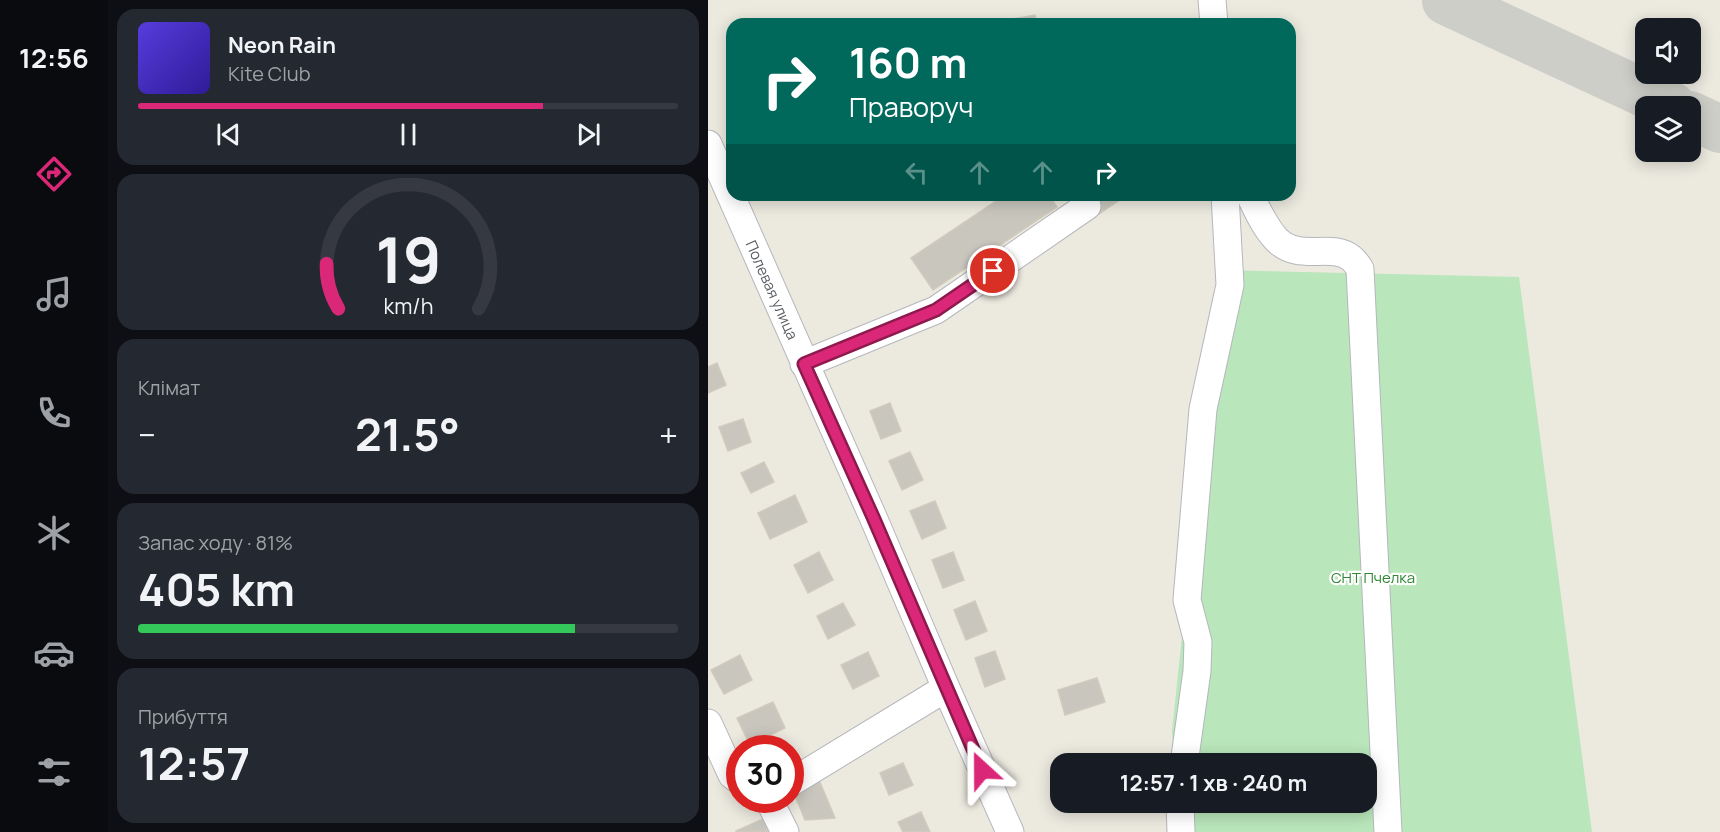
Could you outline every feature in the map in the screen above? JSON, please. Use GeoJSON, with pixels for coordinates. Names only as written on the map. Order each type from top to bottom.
{"type":"FeatureCollection","features":[{"type":"Feature","properties":{"kind":"street"},"geometry":{"type":"LineString","coordinates":[[1212,0],[1214,18]]}},
{"type":"Feature","properties":{"kind":"street","name":"Полевая улица"},"geometry":{"type":"LineString","coordinates":[[708,144],[726,185]]}},
{"type":"Feature","properties":{"kind":"street","name":"Полевая улица"},"geometry":{"type":"LineString","coordinates":[[733,201],[1010,832]]}},
{"type":"Feature","properties":{"kind":"street"},"geometry":{"type":"LineString","coordinates":[[1186,753],[1197,671],[1198,642],[1187,600],[1203,409],[1230,285],[1225,201]]}},
{"type":"Feature","properties":{"kind":"street"},"geometry":{"type":"LineString","coordinates":[[1253,201],[1259,215],[1277,241],[1299,252],[1333,252],[1351,258],[1360,269],[1388,832]]}},
{"type":"Feature","properties":{"kind":"street"},"geometry":{"type":"LineString","coordinates":[[804,364],[936,310],[1087,206]]}},
{"type":"Feature","properties":{"kind":"street"},"geometry":{"type":"LineString","coordinates":[[804,774],[946,688]]}},
{"type":"Feature","properties":{"kind":"street"},"geometry":{"type":"LineString","coordinates":[[708,723],[726,762]]}},
{"type":"Feature","properties":{"kind":"street"},"geometry":{"type":"LineString","coordinates":[[776,813],[785,832]]}},
{"type":"Feature","properties":{"kind":"street"},"geometry":{"type":"LineString","coordinates":[[1180,813],[1181,832]]}},
{"type":"Feature","properties":{"kind":"green space","name":"СНТ Пчелка"},"geometry":{"type":"Polygon","coordinates":[[[1221,270],[1519,277],[1592,832],[1180,832],[1179,813],[1377,813],[1377,753],[1173,753],[1172,731],[1221,270]]]}},
{"type":"Feature","properties":{"kind":"building"},"geometry":{"type":"Polygon","coordinates":[[[1035,15],[1036,18],[1018,18],[1035,15]]]}},
{"type":"Feature","properties":{"kind":"building"},"geometry":{"type":"Polygon","coordinates":[[[996,201],[1053,201],[1057,207],[933,290],[911,258],[996,201]]]}},
{"type":"Feature","properties":{"kind":"building"},"geometry":{"type":"Polygon","coordinates":[[[1092,201],[1118,201],[1099,214],[1092,201]]]}},
{"type":"Feature","properties":{"kind":"building"},"geometry":{"type":"Polygon","coordinates":[[[717,363],[726,385],[708,393],[708,367],[717,363]]]}},
{"type":"Feature","properties":{"kind":"building"},"geometry":{"type":"Polygon","coordinates":[[[890,403],[901,431],[881,439],[870,411],[890,403]]]}},
{"type":"Feature","properties":{"kind":"building"},"geometry":{"type":"Polygon","coordinates":[[[743,419],[751,442],[728,451],[719,427],[743,419]]]}},
{"type":"Feature","properties":{"kind":"building"},"geometry":{"type":"Polygon","coordinates":[[[910,452],[923,480],[902,490],[889,461],[910,452]]]}},
{"type":"Feature","properties":{"kind":"building"},"geometry":{"type":"Polygon","coordinates":[[[764,462],[774,482],[751,493],[741,473],[764,462]]]}},
{"type":"Feature","properties":{"kind":"building"},"geometry":{"type":"Polygon","coordinates":[[[795,495],[807,522],[770,539],[758,513],[795,495]]]}},
{"type":"Feature","properties":{"kind":"building"},"geometry":{"type":"Polygon","coordinates":[[[935,501],[946,528],[922,539],[910,511],[935,501]]]}},
{"type":"Feature","properties":{"kind":"building"},"geometry":{"type":"Polygon","coordinates":[[[819,552],[833,580],[808,593],[794,565],[819,552]]]}},
{"type":"Feature","properties":{"kind":"building"},"geometry":{"type":"Polygon","coordinates":[[[953,552],[964,580],[943,588],[932,560],[953,552]]]}},
{"type":"Feature","properties":{"kind":"building"},"geometry":{"type":"Polygon","coordinates":[[[975,601],[987,631],[966,640],[954,610],[975,601]]]}},
{"type":"Feature","properties":{"kind":"building"},"geometry":{"type":"Polygon","coordinates":[[[843,603],[855,625],[828,639],[817,616],[843,603]]]}},
{"type":"Feature","properties":{"kind":"building"},"geometry":{"type":"Polygon","coordinates":[[[995,651],[1005,679],[985,687],[975,658],[995,651]]]}},
{"type":"Feature","properties":{"kind":"building"},"geometry":{"type":"Polygon","coordinates":[[[868,652],[879,676],[853,689],[841,665],[868,652]]]}},
{"type":"Feature","properties":{"kind":"building"},"geometry":{"type":"Polygon","coordinates":[[[740,655],[752,680],[724,694],[711,670],[740,655]]]}},
{"type":"Feature","properties":{"kind":"building"},"geometry":{"type":"Polygon","coordinates":[[[1097,678],[1105,702],[1065,715],[1058,690],[1097,678]]]}},
{"type":"Feature","properties":{"kind":"building"},"geometry":{"type":"Polygon","coordinates":[[[773,702],[785,728],[771,735],[745,735],[737,718],[773,702]]]}},
{"type":"Feature","properties":{"kind":"building"},"geometry":{"type":"Polygon","coordinates":[[[903,763],[913,785],[889,795],[880,773],[903,763]]]}},
{"type":"Feature","properties":{"kind":"building"},"geometry":{"type":"Polygon","coordinates":[[[819,780],[835,818],[805,820],[802,813],[804,813],[804,786],[819,780]]]}},
{"type":"Feature","properties":{"kind":"building"},"geometry":{"type":"Polygon","coordinates":[[[921,812],[930,832],[903,832],[898,822],[921,812]]]}},
{"type":"Feature","properties":{"kind":"building"},"geometry":{"type":"Polygon","coordinates":[[[763,819],[768,832],[736,832],[736,831],[763,819]]]}},
{"type":"Feature","properties":{"kind":"taxiway"},"geometry":{"type":"LineString","coordinates":[[1446,1],[1650,96]]}},
{"type":"Feature","properties":{"kind":"taxiway"},"geometry":{"type":"LineString","coordinates":[[1701,120],[1720,129]]}},
{"type":"Feature","properties":{"kind":"route"},"geometry":{"type":"LineString","coordinates":[[982,770],[804,364],[936,310],[993,271]]}}]}
